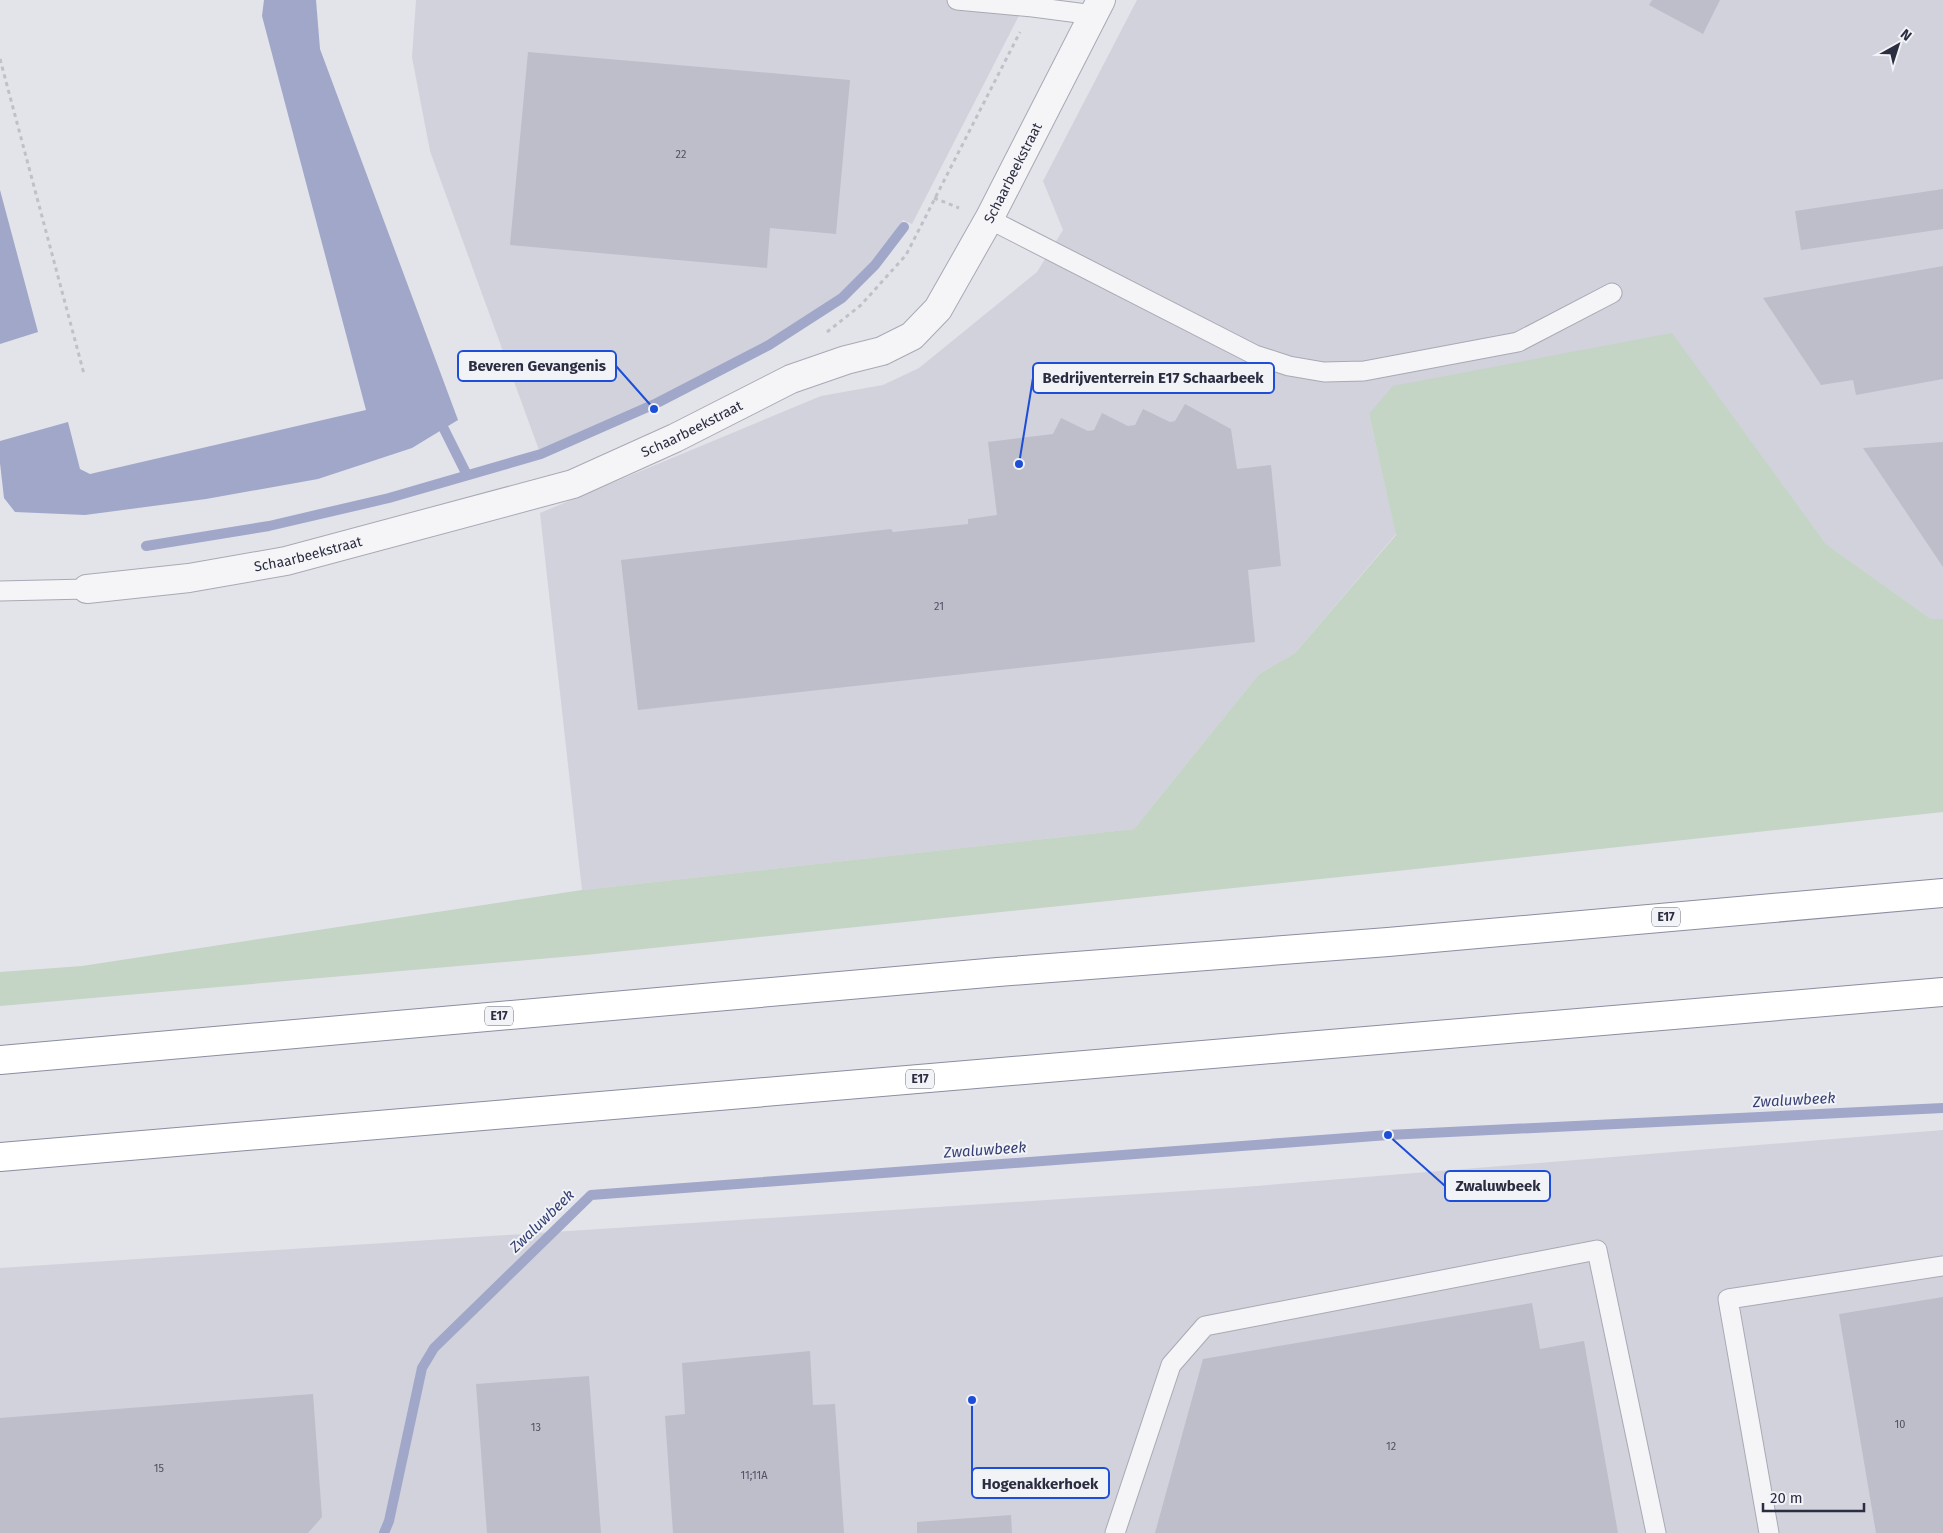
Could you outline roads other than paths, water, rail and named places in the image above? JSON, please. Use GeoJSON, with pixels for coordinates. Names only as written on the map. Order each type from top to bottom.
{"type":"FeatureCollection","features":[{"type":"Feature","properties":{"kind":"highway","name":"E17"},"geometry":{"type":"LineString","coordinates":[[0,1060],[998,972],[1378,942],[1943,893]]}},
{"type":"Feature","properties":{"kind":"highway","name":"E17"},"geometry":{"type":"LineString","coordinates":[[0,1157],[1943,992]]}},
{"type":"Feature","properties":{"kind":"street","name":"Schaarbeekstraat"},"geometry":{"type":"LineString","coordinates":[[87,590],[189,578],[286,561],[572,484],[675,438],[790,379],[846,360],[882,351],[912,336],[938,309],[989,219],[1097,7]]}},
{"type":"Feature","properties":{"kind":"lane"},"geometry":{"type":"LineString","coordinates":[[964,0],[1033,7],[1097,7]]}},
{"type":"Feature","properties":{"kind":"lane"},"geometry":{"type":"LineString","coordinates":[[989,219],[1255,355],[1290,366],[1324,372],[1364,371],[1518,342],[1612,293]]}},
{"type":"Feature","properties":{"kind":"lane"},"geometry":{"type":"LineString","coordinates":[[0,591],[87,590]]}},
{"type":"Feature","properties":{"kind":"lane"},"geometry":{"type":"LineString","coordinates":[[1115,1533],[1171,1365],[1205,1326],[1597,1250],[1656,1533]]}},
{"type":"Feature","properties":{"kind":"lane"},"geometry":{"type":"LineString","coordinates":[[1769,1533],[1728,1299],[1943,1266]]}},
{"type":"Feature","properties":{"kind":"water"},"geometry":{"type":"Polygon","coordinates":[[[264,0],[316,0],[320,49],[458,420],[412,448],[318,479],[206,499],[85,515],[15,512],[4,498],[0,463],[0,441],[68,422],[80,469],[90,474],[366,410],[262,16],[264,0]]]}},
{"type":"Feature","properties":{"kind":"water"},"geometry":{"type":"Polygon","coordinates":[[[0,190],[38,332],[0,344],[0,190]]]}},
{"type":"Feature","properties":{"kind":"waterway"},"geometry":{"type":"LineString","coordinates":[[146,546],[269,526],[389,498],[541,454],[657,403],[769,345],[842,298],[875,265],[904,227]]}},
{"type":"Feature","properties":{"kind":"waterway"},"geometry":{"type":"LineString","coordinates":[[444,429],[467,475]]}},
{"type":"Feature","properties":{"kind":"waterway","name":"Zwaluwbeek"},"geometry":{"type":"LineString","coordinates":[[384,1533],[389,1521],[422,1368],[434,1348],[591,1195],[1388,1135],[1943,1108]]}},
{"type":"Feature","properties":{"kind":"place","name":"Beveren Gevangenis"},"geometry":{"type":"Point","coordinates":[654,409]}},
{"type":"Feature","properties":{"kind":"place","name":"Bedrijventerrein E17 Schaarbeek"},"geometry":{"type":"Point","coordinates":[1019,464]}},
{"type":"Feature","properties":{"kind":"place","name":"Zwaluwbeek"},"geometry":{"type":"Point","coordinates":[1388,1135]}},
{"type":"Feature","properties":{"kind":"place","name":"Hogenakkerhoek"},"geometry":{"type":"Point","coordinates":[972,1400]}}]}
